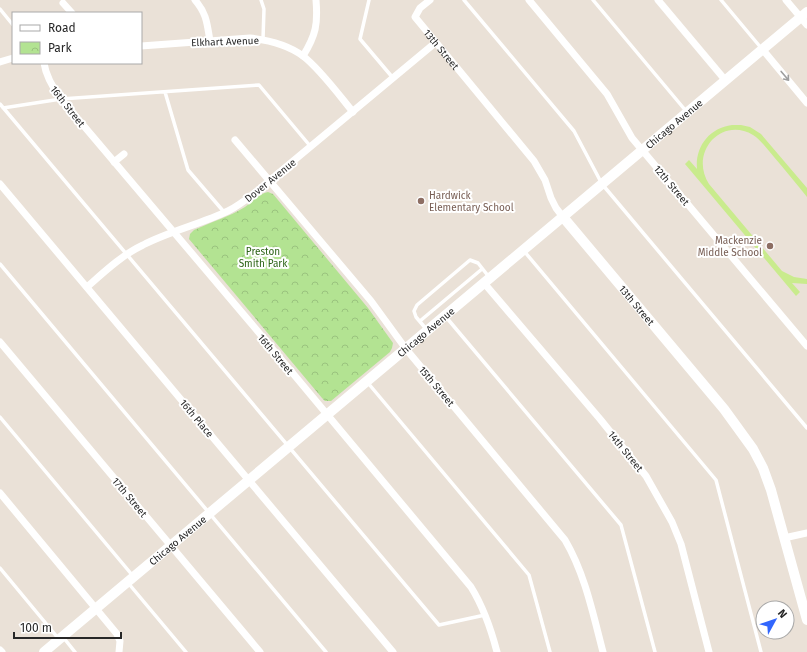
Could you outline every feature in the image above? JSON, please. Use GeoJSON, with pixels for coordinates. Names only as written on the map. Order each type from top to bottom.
{"type":"FeatureCollection","features":[{"type":"Feature","properties":{"kind":"street"},"geometry":{"type":"LineString","coordinates":[[195,0],[203,9],[210,41]]}},
{"type":"Feature","properties":{"kind":"street"},"geometry":{"type":"LineString","coordinates":[[303,56],[310,44],[318,18],[316,0]]}},
{"type":"Feature","properties":{"kind":"street","name":"13th Street"},"geometry":{"type":"LineString","coordinates":[[430,0],[420,8],[415,17],[534,161],[545,180],[556,208],[563,217],[740,430],[754,449],[771,490],[807,620]]}},
{"type":"Feature","properties":{"kind":"street","name":"12th Street"},"geometry":{"type":"LineString","coordinates":[[529,0],[607,94],[614,104],[626,128],[642,150],[807,346]]}},
{"type":"Feature","properties":{"kind":"street"},"geometry":{"type":"LineString","coordinates":[[658,0],[726,81]]}},
{"type":"Feature","properties":{"kind":"street"},"geometry":{"type":"LineString","coordinates":[[786,0],[805,18]]}},
{"type":"Feature","properties":{"kind":"street"},"geometry":{"type":"LineString","coordinates":[[63,2],[71,12]]}},
{"type":"Feature","properties":{"kind":"street","name":"Chicago Avenue"},"geometry":{"type":"LineString","coordinates":[[44,652],[642,150],[763,50],[805,18]]}},
{"type":"Feature","properties":{"kind":"street","name":"Elkhart Avenue"},"geometry":{"type":"LineString","coordinates":[[142,46],[250,38],[264,39],[303,56],[312,64],[353,112]]}},
{"type":"Feature","properties":{"kind":"street","name":"Dover Avenue"},"geometry":{"type":"LineString","coordinates":[[86,287],[127,254],[143,244],[224,212],[243,202],[435,43]]}},
{"type":"Feature","properties":{"kind":"street"},"geometry":{"type":"LineString","coordinates":[[763,50],[807,103]]}},
{"type":"Feature","properties":{"kind":"street"},"geometry":{"type":"LineString","coordinates":[[0,62],[12,58]]}},
{"type":"Feature","properties":{"kind":"street","name":"16th Street"},"geometry":{"type":"LineString","coordinates":[[44,64],[45,72],[51,86],[61,99],[467,582],[481,603],[497,652]]}},
{"type":"Feature","properties":{"kind":"street","name":"15th Street"},"geometry":{"type":"LineString","coordinates":[[235,140],[371,302],[406,349],[565,540],[575,556],[582,576],[603,652]]}},
{"type":"Feature","properties":{"kind":"street"},"geometry":{"type":"LineString","coordinates":[[114,162],[124,154]]}},
{"type":"Feature","properties":{"kind":"street","name":"16th Place"},"geometry":{"type":"LineString","coordinates":[[0,184],[393,652]]}},
{"type":"Feature","properties":{"kind":"street","name":"14th Street"},"geometry":{"type":"LineString","coordinates":[[487,281],[646,476],[672,522],[681,544],[709,652]]}},
{"type":"Feature","properties":{"kind":"street","name":"17th Street"},"geometry":{"type":"LineString","coordinates":[[0,342],[260,652]]}},
{"type":"Feature","properties":{"kind":"street"},"geometry":{"type":"LineString","coordinates":[[0,493],[118,634],[120,641],[118,652]]}},
{"type":"Feature","properties":{"kind":"street"},"geometry":{"type":"LineString","coordinates":[[784,538],[807,533]]}},
{"type":"Feature","properties":{"kind":"lane"},"geometry":{"type":"LineString","coordinates":[[261,0],[264,9],[264,39]]}},
{"type":"Feature","properties":{"kind":"lane"},"geometry":{"type":"LineString","coordinates":[[369,0],[360,39],[393,78]]}},
{"type":"Feature","properties":{"kind":"lane"},"geometry":{"type":"LineString","coordinates":[[464,0],[574,131],[602,184],[807,428]]}},
{"type":"Feature","properties":{"kind":"lane"},"geometry":{"type":"LineString","coordinates":[[593,0],[688,113]]}},
{"type":"Feature","properties":{"kind":"lane"},"geometry":{"type":"LineString","coordinates":[[721,0],[763,50]]}},
{"type":"Feature","properties":{"kind":"lane"},"geometry":{"type":"LineString","coordinates":[[0,9],[12,24]]}},
{"type":"Feature","properties":{"kind":"lane"},"geometry":{"type":"LineString","coordinates":[[1,106],[61,99],[260,85],[311,146]]}},
{"type":"Feature","properties":{"kind":"lane"},"geometry":{"type":"LineString","coordinates":[[165,92],[188,170],[224,212]]}},
{"type":"Feature","properties":{"kind":"lane"},"geometry":{"type":"LineString","coordinates":[[1,106],[439,626],[486,615]]}},
{"type":"Feature","properties":{"kind":"lane"},"geometry":{"type":"LineString","coordinates":[[524,250],[716,480],[761,652]]}},
{"type":"Feature","properties":{"kind":"lane"},"geometry":{"type":"LineString","coordinates":[[428,331],[414,311],[417,305],[470,260],[478,263],[487,281]]}},
{"type":"Feature","properties":{"kind":"lane"},"geometry":{"type":"LineString","coordinates":[[0,264],[326,652]]}},
{"type":"Feature","properties":{"kind":"lane"},"geometry":{"type":"LineString","coordinates":[[420,321],[482,269]]}},
{"type":"Feature","properties":{"kind":"lane"},"geometry":{"type":"LineString","coordinates":[[445,316],[621,525],[655,652]]}},
{"type":"Feature","properties":{"kind":"lane"},"geometry":{"type":"LineString","coordinates":[[367,382],[528,575],[550,652]]}},
{"type":"Feature","properties":{"kind":"lane"},"geometry":{"type":"LineString","coordinates":[[0,417],[131,580],[186,652]]}},
{"type":"Feature","properties":{"kind":"lane"},"geometry":{"type":"LineString","coordinates":[[0,568],[75,652]]}},
{"type":"Feature","properties":{"kind":"green space"},"geometry":{"type":"Polygon","coordinates":[[[732,125],[750,127],[761,134],[807,188],[807,197],[761,142],[753,135],[741,130],[730,130],[720,134],[712,141],[706,150],[703,161],[704,172],[709,184],[782,271],[794,277],[807,279],[807,284],[792,283],[800,292],[796,296],[685,164],[689,160],[697,169],[698,153],[705,140],[710,134],[717,130],[732,125]]]}},
{"type":"Feature","properties":{"kind":"green space","name":"Preston Smith Park"},"geometry":{"type":"Polygon","coordinates":[[[268,192],[273,194],[368,308],[393,343],[390,352],[331,401],[325,401],[322,398],[189,239],[190,234],[194,230],[239,211],[259,196],[268,192]]]}},
{"type":"Feature","properties":{"kind":"place","name":"Hardwick Elementary School"},"geometry":{"type":"Point","coordinates":[421,201]}},
{"type":"Feature","properties":{"kind":"place","name":"Mackenzie Middle School"},"geometry":{"type":"Point","coordinates":[770,246]}}]}
